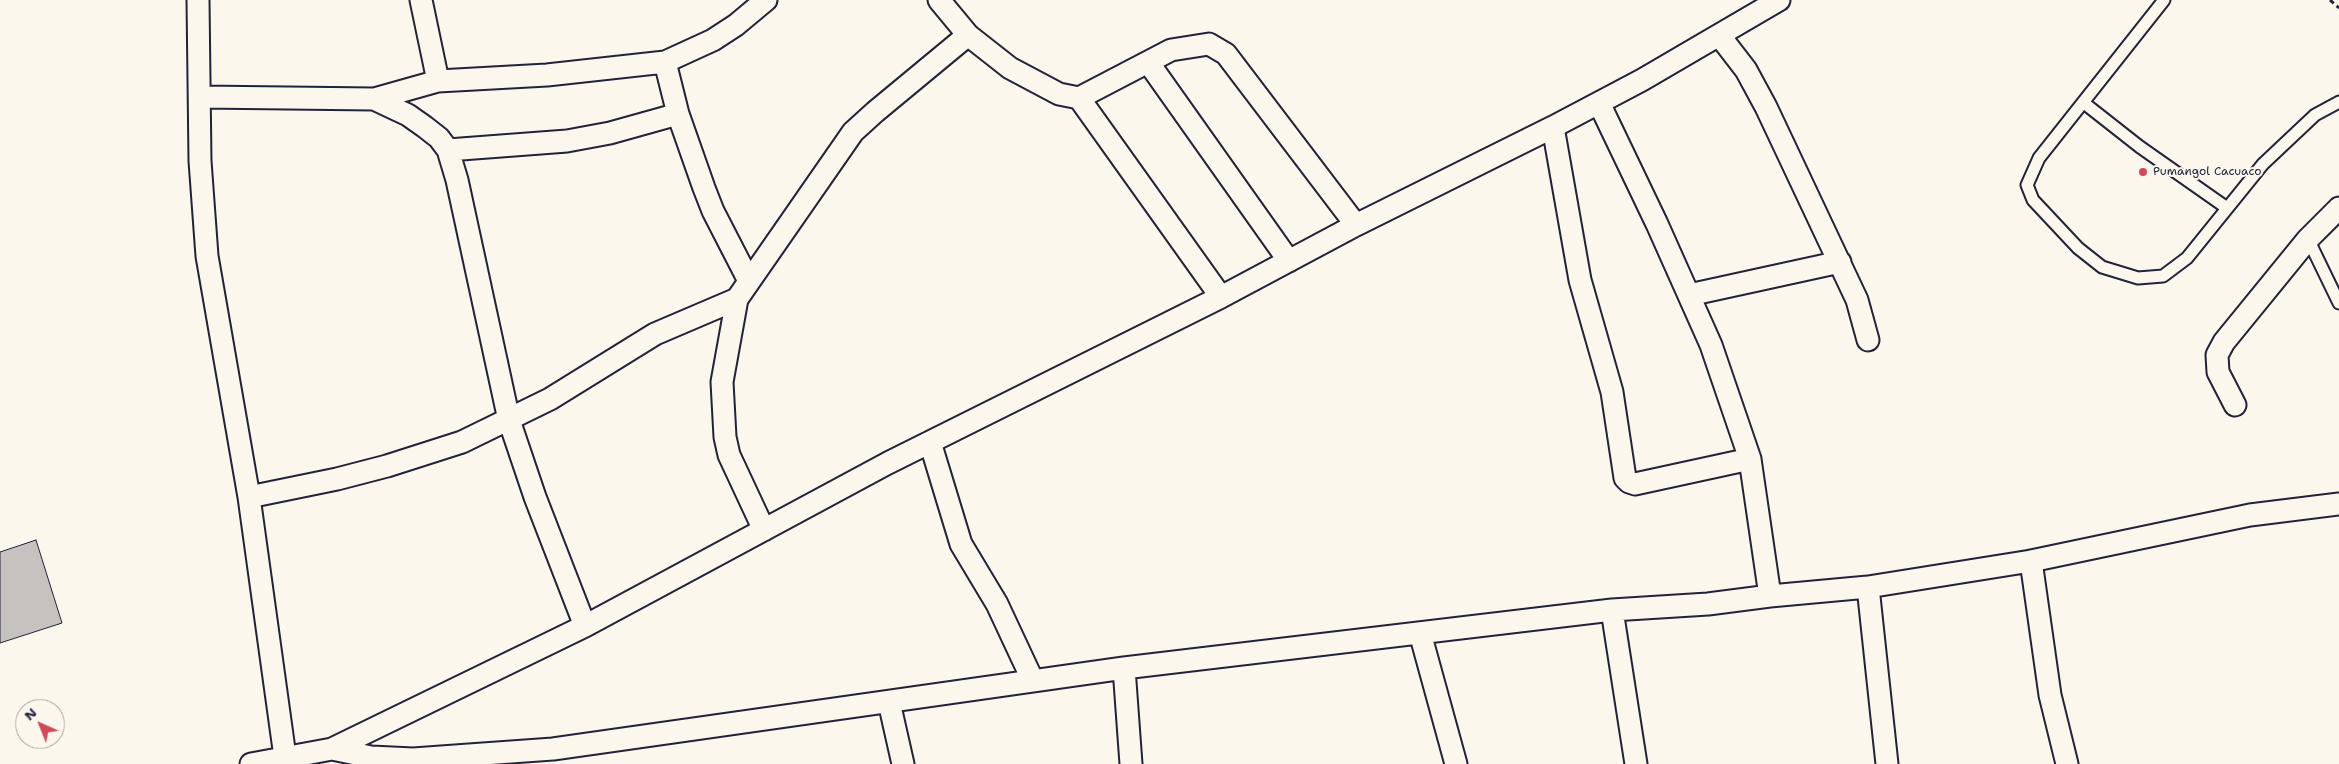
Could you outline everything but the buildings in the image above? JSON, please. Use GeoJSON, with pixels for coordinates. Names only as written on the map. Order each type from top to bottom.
{"type":"FeatureCollection","features":[{"type":"Feature","properties":{"kind":"street"},"geometry":{"type":"LineString","coordinates":[[198,0],[201,97],[200,161],[207,256],[250,497],[286,761]]}},
{"type":"Feature","properties":{"kind":"street"},"geometry":{"type":"LineString","coordinates":[[421,0],[438,81]]}},
{"type":"Feature","properties":{"kind":"street"},"geometry":{"type":"LineString","coordinates":[[201,97],[374,99],[438,81],[547,75],[665,62],[713,40],[736,25],[766,0]]}},
{"type":"Feature","properties":{"kind":"street"},"geometry":{"type":"LineString","coordinates":[[940,0],[968,35],[1024,78],[1059,94],[1079,98],[1171,50],[1193,45],[1209,44],[1226,54],[1356,226]]}},
{"type":"Feature","properties":{"kind":"street"},"geometry":{"type":"LineString","coordinates":[[251,764],[286,761],[332,749],[585,626],[930,442],[1221,297],[1356,226],[1599,103],[1780,0]]}},
{"type":"Feature","properties":{"kind":"street"},"geometry":{"type":"LineString","coordinates":[[764,530],[729,455],[724,437],[722,382],[737,299],[853,132],[874,112],[968,35]]}},
{"type":"Feature","properties":{"kind":"street"},"geometry":{"type":"LineString","coordinates":[[1719,35],[1746,70],[1766,107],[1857,300],[1868,340]]}},
{"type":"Feature","properties":{"kind":"street"},"geometry":{"type":"LineString","coordinates":[[665,62],[678,114],[713,211],[750,281]]}},
{"type":"Feature","properties":{"kind":"street"},"geometry":{"type":"LineString","coordinates":[[1148,62],[1289,261]]}},
{"type":"Feature","properties":{"kind":"street"},"geometry":{"type":"LineString","coordinates":[[1079,98],[1221,297]]}},
{"type":"Feature","properties":{"kind":"street"},"geometry":{"type":"LineString","coordinates":[[374,99],[408,115],[439,138],[448,150],[457,180],[509,420],[538,506],[585,626]]}},
{"type":"Feature","properties":{"kind":"street"},"geometry":{"type":"LineString","coordinates":[[1599,103],[1711,346],[1750,459],[1770,596]]}},
{"type":"Feature","properties":{"kind":"street"},"geometry":{"type":"LineString","coordinates":[[448,150],[567,141],[610,133],[678,114]]}},
{"type":"Feature","properties":{"kind":"street"},"geometry":{"type":"LineString","coordinates":[[1553,127],[1580,280],[1612,392],[1625,478],[1635,484],[1750,459]]}},
{"type":"Feature","properties":{"kind":"street"},"geometry":{"type":"LineString","coordinates":[[2235,405],[2218,372],[2217,356],[2224,342],[2308,240],[2339,208]]}},
{"type":"Feature","properties":{"kind":"street"},"geometry":{"type":"LineString","coordinates":[[1689,295],[1840,262]]}},
{"type":"Feature","properties":{"kind":"street"},"geometry":{"type":"LineString","coordinates":[[250,497],[337,480],[462,442],[550,399],[655,334],[737,299]]}},
{"type":"Feature","properties":{"kind":"street"},"geometry":{"type":"LineString","coordinates":[[930,442],[961,544],[997,604],[1033,681]]}},
{"type":"Feature","properties":{"kind":"street"},"geometry":{"type":"LineString","coordinates":[[332,749],[371,756],[413,759],[554,756],[889,702],[1124,668],[1612,610],[1708,604],[1868,587],[2031,561],[2226,519],[2339,504]]}},
{"type":"Feature","properties":{"kind":"street"},"geometry":{"type":"LineString","coordinates":[[2031,561],[2050,695],[2067,764]]}},
{"type":"Feature","properties":{"kind":"street"},"geometry":{"type":"LineString","coordinates":[[1868,587],[1887,764]]}},
{"type":"Feature","properties":{"kind":"street"},"geometry":{"type":"LineString","coordinates":[[1612,610],[1636,764]]}},
{"type":"Feature","properties":{"kind":"street"},"geometry":{"type":"LineString","coordinates":[[1420,632],[1456,764]]}},
{"type":"Feature","properties":{"kind":"street"},"geometry":{"type":"LineString","coordinates":[[1124,668],[1131,764]]}},
{"type":"Feature","properties":{"kind":"street"},"geometry":{"type":"LineString","coordinates":[[889,702],[903,764]]}},
{"type":"Feature","properties":{"kind":"lane"},"geometry":{"type":"LineString","coordinates":[[2164,0],[2039,158],[2027,185],[2033,200],[2078,248],[2102,267],[2138,278],[2163,276],[2187,258],[2263,164],[2315,115],[2339,102]]}},
{"type":"Feature","properties":{"kind":"lane"},"geometry":{"type":"LineString","coordinates":[[2084,103],[2140,146],[2228,208]]}},
{"type":"Feature","properties":{"kind":"lane"},"geometry":{"type":"LineString","coordinates":[[2308,240],[2339,303]]}},
{"type":"Feature","properties":{"kind":"path"},"geometry":{"type":"LineString","coordinates":[[2330,0],[2339,8]]}},
{"type":"Feature","properties":{"kind":"place","name":"Pumangol Cacuaco"},"geometry":{"type":"Point","coordinates":[2143,172]}}]}
